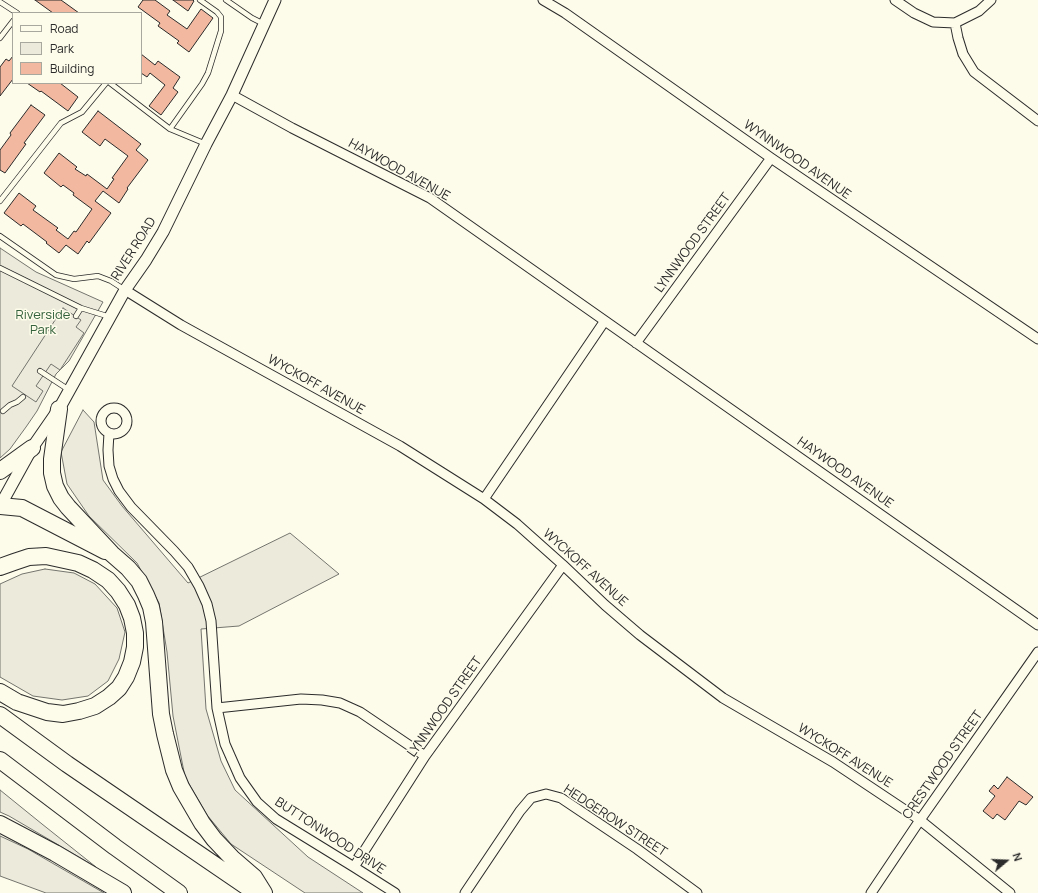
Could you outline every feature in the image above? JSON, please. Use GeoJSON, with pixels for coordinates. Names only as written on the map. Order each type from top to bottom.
{"type":"FeatureCollection","features":[{"type":"Feature","properties":{"kind":"highway"},"geometry":{"type":"LineString","coordinates":[[59,409],[52,459],[52,473],[55,486],[61,498],[68,507],[139,581],[151,607],[156,639],[162,720],[168,751],[181,787],[202,823],[214,839],[254,877],[264,893]]}},
{"type":"Feature","properties":{"kind":"highway"},"geometry":{"type":"LineString","coordinates":[[0,471],[32,448]]}},
{"type":"Feature","properties":{"kind":"highway"},"geometry":{"type":"LineString","coordinates":[[0,506],[22,508],[112,554]]}},
{"type":"Feature","properties":{"kind":"highway"},"geometry":{"type":"LineString","coordinates":[[0,567],[30,557],[46,556],[78,563],[93,570],[108,580],[118,591],[127,605],[132,618],[135,633],[135,647],[132,662],[126,677],[119,688],[95,706],[79,712],[63,714],[47,712],[17,702],[0,692]]}},
{"type":"Feature","properties":{"kind":"highway"},"geometry":{"type":"LineString","coordinates":[[0,715],[67,764],[256,893]]}},
{"type":"Feature","properties":{"kind":"highway"},"geometry":{"type":"LineString","coordinates":[[1,761],[109,843],[179,893]]}},
{"type":"Feature","properties":{"kind":"highway"},"geometry":{"type":"LineString","coordinates":[[0,824],[55,853],[123,893]]}},
{"type":"Feature","properties":{"kind":"street","name":"RIVER ROAD"},"geometry":{"type":"LineString","coordinates":[[0,506],[32,448],[59,409],[124,290],[146,260],[163,232],[232,95],[275,0]]}},
{"type":"Feature","properties":{"kind":"street","name":"WYNNWOOD AVENUE"},"geometry":{"type":"LineString","coordinates":[[543,0],[565,13],[771,158],[1038,339]]}},
{"type":"Feature","properties":{"kind":"street"},"geometry":{"type":"LineString","coordinates":[[895,0],[914,13],[933,22],[955,23],[979,11],[992,0]]}},
{"type":"Feature","properties":{"kind":"street"},"geometry":{"type":"LineString","coordinates":[[955,23],[963,54],[974,72],[1038,121]]}},
{"type":"Feature","properties":{"kind":"street","name":"HAYWOOD AVENUE"},"geometry":{"type":"LineString","coordinates":[[232,95],[292,128],[430,198],[604,322],[1038,625]]}},
{"type":"Feature","properties":{"kind":"street","name":"LYNNWOOD STREET"},"geometry":{"type":"LineString","coordinates":[[636,343],[771,158]]}},
{"type":"Feature","properties":{"kind":"street","name":"WYCKOFF AVENUE"},"geometry":{"type":"LineString","coordinates":[[124,290],[181,325],[400,446],[484,499],[517,524],[563,565],[604,605],[640,635],[723,698],[833,762],[920,820],[1010,893]]}},
{"type":"Feature","properties":{"kind":"street"},"geometry":{"type":"LineString","coordinates":[[484,499],[604,322]]}},
{"type":"Feature","properties":{"kind":"street","name":"BUTTONWOOD DRIVE"},"geometry":{"type":"LineString","coordinates":[[109,433],[109,466],[112,478],[119,492],[188,568],[199,586],[207,604],[211,621],[217,708],[226,744],[240,778],[257,802],[276,819],[394,893]]}},
{"type":"Feature","properties":{"kind":"street","name":"LYNNWOOD STREET"},"geometry":{"type":"LineString","coordinates":[[354,867],[425,756],[563,565]]}},
{"type":"Feature","properties":{"kind":"street","name":"CRESTWOOD STREET"},"geometry":{"type":"LineString","coordinates":[[871,893],[920,820],[1038,652]]}},
{"type":"Feature","properties":{"kind":"street"},"geometry":{"type":"LineString","coordinates":[[217,708],[301,699],[340,703],[360,712],[425,756]]}},
{"type":"Feature","properties":{"kind":"street","name":"HEDGEROW STREET"},"geometry":{"type":"LineString","coordinates":[[465,893],[520,811],[531,798],[546,794],[560,798],[637,849],[697,893]]}},
{"type":"Feature","properties":{"kind":"lane"},"geometry":{"type":"LineString","coordinates":[[170,129],[202,84],[208,73],[221,31],[221,17],[217,12],[200,0]]}},
{"type":"Feature","properties":{"kind":"lane"},"geometry":{"type":"LineString","coordinates":[[226,0],[252,18],[264,24]]}},
{"type":"Feature","properties":{"kind":"lane"},"geometry":{"type":"LineString","coordinates":[[0,2],[15,12]]}},
{"type":"Feature","properties":{"kind":"lane"},"geometry":{"type":"LineString","coordinates":[[0,38],[12,22]]}},
{"type":"Feature","properties":{"kind":"lane"},"geometry":{"type":"LineString","coordinates":[[0,202],[61,123],[82,112],[105,84]]}},
{"type":"Feature","properties":{"kind":"lane"},"geometry":{"type":"LineString","coordinates":[[111,84],[170,129],[206,144]]}},
{"type":"Feature","properties":{"kind":"lane"},"geometry":{"type":"LineString","coordinates":[[0,236],[56,275],[74,279],[98,276],[111,281],[124,290]]}},
{"type":"Feature","properties":{"kind":"lane"},"geometry":{"type":"LineString","coordinates":[[0,268],[81,308],[110,317]]}},
{"type":"Feature","properties":{"kind":"lane"},"geometry":{"type":"LineString","coordinates":[[76,316],[81,308]]}},
{"type":"Feature","properties":{"kind":"lane"},"geometry":{"type":"LineString","coordinates":[[40,371],[69,390]]}},
{"type":"Feature","properties":{"kind":"lane"},"geometry":{"type":"LineString","coordinates":[[3,411],[23,397]]}},
{"type":"Feature","properties":{"kind":"green space","name":"Riverside Park"},"geometry":{"type":"Polygon","coordinates":[[[0,248],[36,272],[103,302],[69,361],[56,374],[37,411],[10,449],[0,458],[0,248]]]}},
{"type":"Feature","properties":{"kind":"green space"},"geometry":{"type":"Polygon","coordinates":[[[83,410],[94,422],[103,480],[122,506],[188,583],[290,533],[339,574],[239,626],[201,629],[206,709],[221,761],[235,790],[308,857],[363,893],[305,893],[231,844],[207,815],[185,777],[173,716],[167,652],[159,603],[137,563],[89,516],[67,484],[61,452],[83,410]]]}},
{"type":"Feature","properties":{"kind":"green space"},"geometry":{"type":"Polygon","coordinates":[[[45,569],[74,573],[95,584],[117,608],[125,632],[119,659],[108,681],[88,696],[62,700],[33,696],[0,677],[0,584],[22,574],[45,569]]]}},
{"type":"Feature","properties":{"kind":"green space"},"geometry":{"type":"Polygon","coordinates":[[[0,790],[96,867],[0,812],[0,790]]]}},
{"type":"Feature","properties":{"kind":"green space"},"geometry":{"type":"Polygon","coordinates":[[[0,836],[28,849],[104,893],[46,893],[0,876],[0,836]]]}},
{"type":"Feature","properties":{"kind":"shaded area"},"geometry":{"type":"Polygon","coordinates":[[[63,308],[81,320],[76,327],[84,333],[60,370],[51,364],[36,386],[43,391],[36,402],[12,386],[63,308]]]}},
{"type":"Feature","properties":{"kind":"building"},"geometry":{"type":"Polygon","coordinates":[[[35,0],[61,0],[78,12],[52,12],[35,0]]]}},
{"type":"Feature","properties":{"kind":"building"},"geometry":{"type":"Polygon","coordinates":[[[143,0],[155,0],[170,11],[167,15],[187,29],[201,9],[213,18],[189,52],[177,43],[179,41],[158,26],[160,23],[138,7],[143,0]]]}},
{"type":"Feature","properties":{"kind":"building"},"geometry":{"type":"Polygon","coordinates":[[[173,0],[193,0],[194,1],[188,11],[173,0]]]}},
{"type":"Feature","properties":{"kind":"building"},"geometry":{"type":"Polygon","coordinates":[[[142,55],[155,65],[158,61],[180,77],[173,88],[178,92],[161,115],[149,106],[165,85],[150,73],[147,77],[142,74],[142,55]]]}},
{"type":"Feature","properties":{"kind":"building"},"geometry":{"type":"Polygon","coordinates":[[[12,57],[12,80],[0,96],[0,67],[6,59],[9,61],[12,57]]]}},
{"type":"Feature","properties":{"kind":"building"},"geometry":{"type":"Polygon","coordinates":[[[28,84],[61,84],[78,97],[68,111],[41,91],[40,92],[28,84]]]}},
{"type":"Feature","properties":{"kind":"building"},"geometry":{"type":"Polygon","coordinates":[[[31,105],[45,115],[24,143],[26,144],[5,173],[0,170],[0,150],[11,135],[10,133],[31,105]]]}},
{"type":"Feature","properties":{"kind":"building"},"geometry":{"type":"Polygon","coordinates":[[[98,111],[141,144],[136,150],[148,160],[127,188],[128,189],[119,203],[103,191],[95,201],[111,213],[89,243],[87,241],[78,254],[66,245],[59,253],[23,224],[21,226],[4,213],[19,193],[36,206],[33,210],[58,228],[56,230],[68,239],[74,231],[76,232],[92,209],[73,195],[74,193],[63,185],[61,187],[44,173],[59,153],[77,167],[75,169],[86,176],[87,174],[107,189],[114,179],[112,178],[128,156],[105,139],[100,146],[82,132],[98,111]]]}},
{"type":"Feature","properties":{"kind":"building"},"geometry":{"type":"Polygon","coordinates":[[[1007,777],[1033,797],[1026,805],[1019,801],[1005,820],[997,814],[993,819],[983,811],[995,796],[989,791],[994,785],[998,789],[1007,777]]]}}]}
